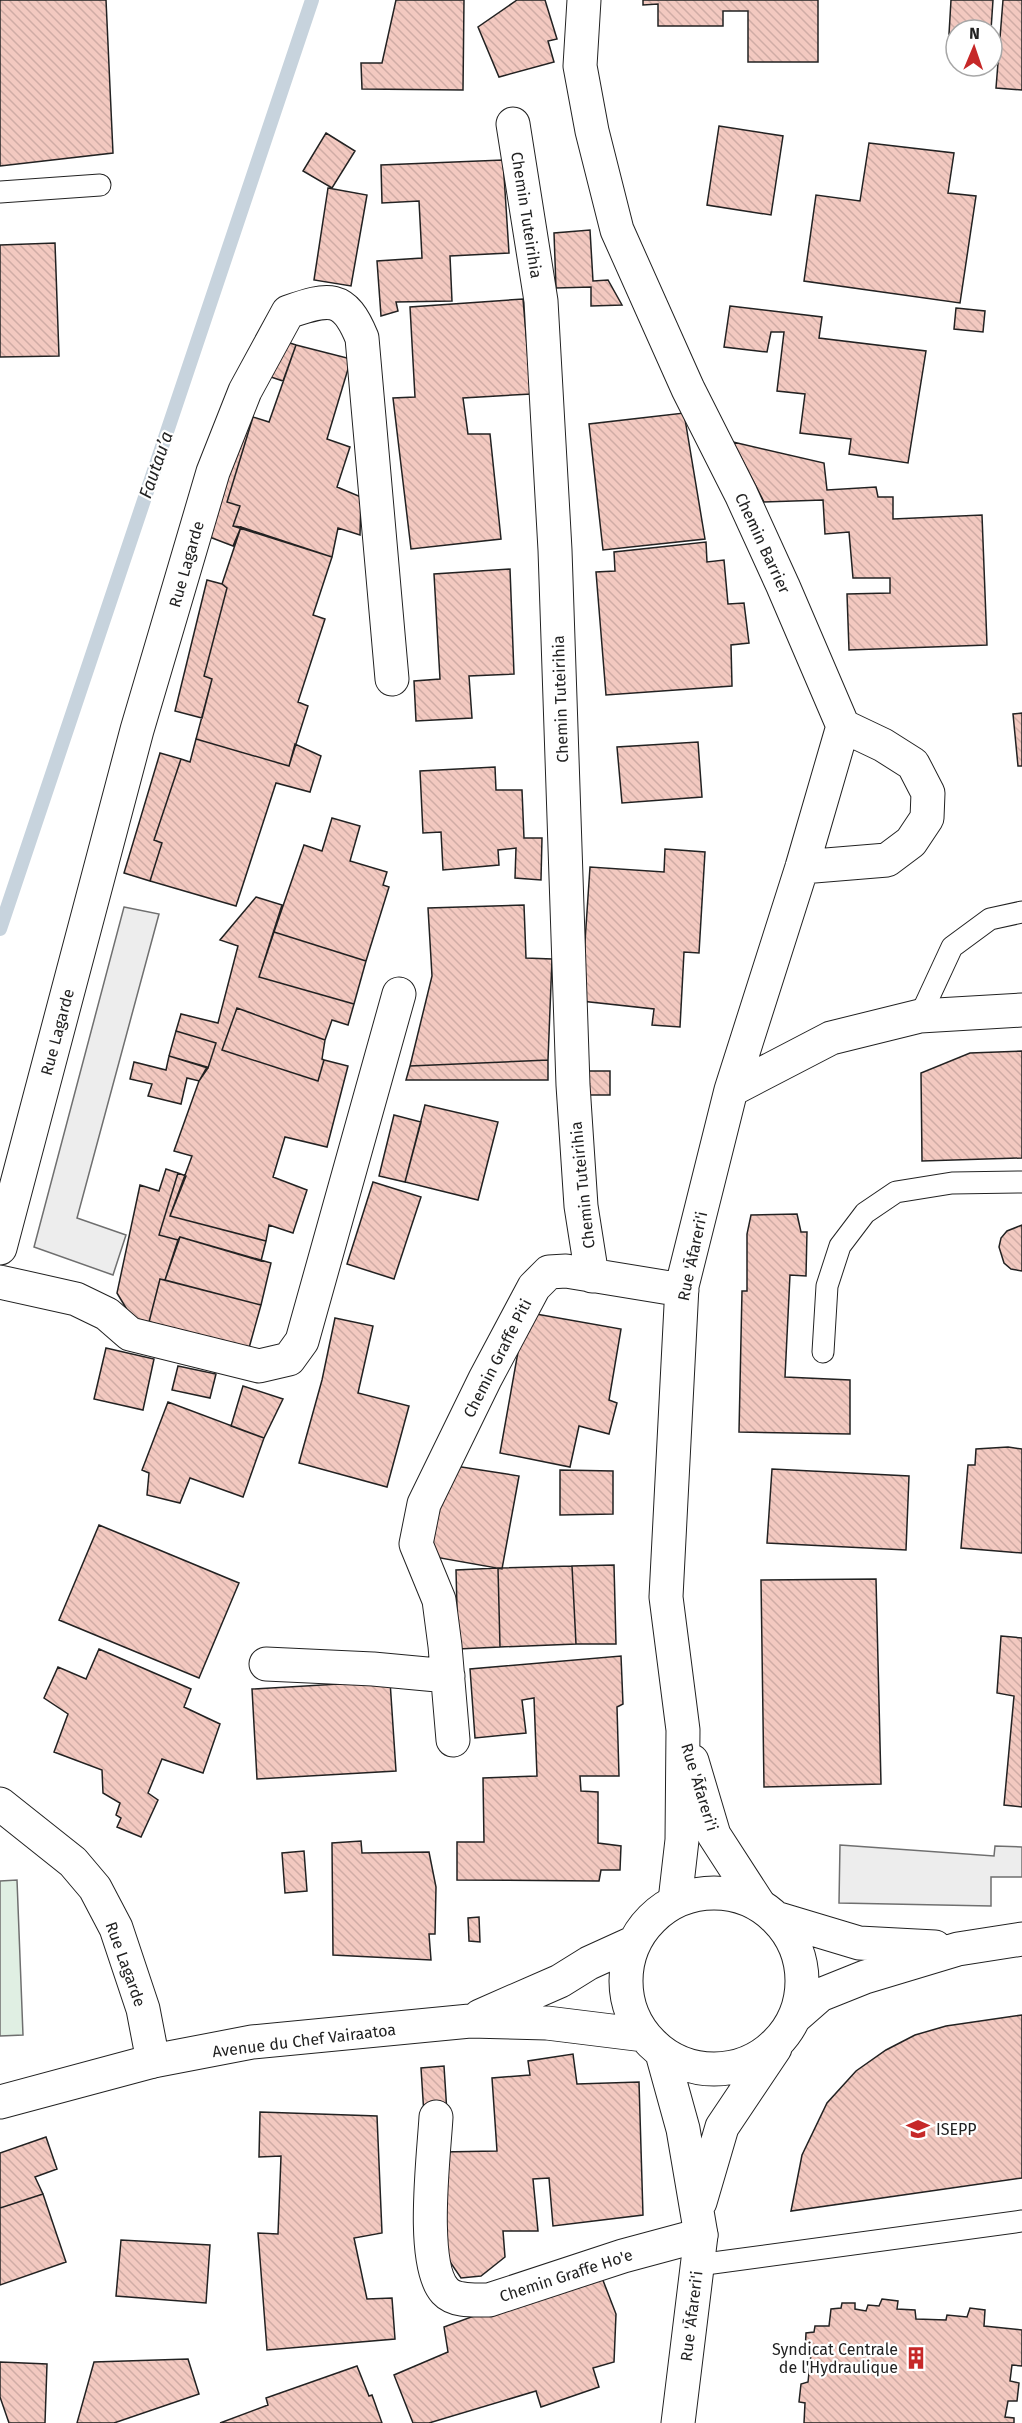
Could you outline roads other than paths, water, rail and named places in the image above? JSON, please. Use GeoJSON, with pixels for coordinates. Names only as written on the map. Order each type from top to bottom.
{"type":"FeatureCollection","features":[{"type":"Feature","properties":{"kind":"street","name":"Chemin Barrier"},"geometry":{"type":"LineString","coordinates":[[584,0],[580,66],[592,130],[617,230],[688,389],[741,494],[783,586],[843,726]]}},
{"type":"Feature","properties":{"kind":"street","name":"Chemin Tuteirihia"},"geometry":{"type":"LineString","coordinates":[[513,124],[541,301],[555,550],[573,1085],[581,1206],[592,1276]]}},
{"type":"Feature","properties":{"kind":"street","name":"Rue Lagarde"},"geometry":{"type":"LineString","coordinates":[[0,1248],[137,730],[213,472],[245,391],[288,312],[325,302],[343,306],[354,318],[363,338],[392,679]]}},
{"type":"Feature","properties":{"kind":"street"},"geometry":{"type":"LineString","coordinates":[[731,1090],[802,867],[843,726],[883,745],[913,764],[928,793],[927,818],[911,842],[887,860],[802,867]]}},
{"type":"Feature","properties":{"kind":"street"},"geometry":{"type":"LineString","coordinates":[[0,1282],[76,1299],[107,1314],[129,1334],[258,1366],[289,1359],[303,1341],[399,994]]}},
{"type":"Feature","properties":{"kind":"street"},"geometry":{"type":"LineString","coordinates":[[731,1090],[831,1038],[920,1016],[1022,1010]]}},
{"type":"Feature","properties":{"kind":"street","name":"Rue 'Āfareri'i"},"geometry":{"type":"LineString","coordinates":[[675,1901],[682,1840],[683,1730],[666,1597],[682,1290],[731,1090]]}},
{"type":"Feature","properties":{"kind":"street","name":"Chemin Graffe Piti"},"geometry":{"type":"LineString","coordinates":[[448,1676],[439,1600],[416,1544],[424,1504],[485,1379],[534,1287],[549,1272],[555,1271],[682,1290]]}},
{"type":"Feature","properties":{"kind":"street"},"geometry":{"type":"LineString","coordinates":[[266,1664],[374,1669],[448,1676],[453,1740]]}},
{"type":"Feature","properties":{"kind":"street","name":"Rue 'Āfareri'i"},"geometry":{"type":"LineString","coordinates":[[683,1730],[714,1835],[768,1911]]}},
{"type":"Feature","properties":{"kind":"street","name":"Rue Lagarde"},"geometry":{"type":"LineString","coordinates":[[0,1804],[73,1862],[95,1888],[116,1928],[143,2009],[153,2061]]}},
{"type":"Feature","properties":{"kind":"street"},"geometry":{"type":"LineString","coordinates":[[653,2044],[626,1990],[633,1943],[658,1911],[675,1901],[717,1892],[859,1943],[958,1949]]}},
{"type":"Feature","properties":{"kind":"street"},"geometry":{"type":"LineString","coordinates":[[768,1911],[797,1948],[804,1982],[788,2028]]}},
{"type":"Feature","properties":{"kind":"street"},"geometry":{"type":"LineString","coordinates":[[470,2021],[555,2023],[653,2044],[685,2065],[719,2069],[752,2061],[820,1995],[865,1977],[958,1949],[1022,1939]]}},
{"type":"Feature","properties":{"kind":"street"},"geometry":{"type":"LineString","coordinates":[[470,2021],[560,1981],[633,1943]]}},
{"type":"Feature","properties":{"kind":"street","name":"Avenue du Chef Vairaatoa"},"geometry":{"type":"LineString","coordinates":[[0,2102],[153,2061],[252,2042],[470,2021]]}},
{"type":"Feature","properties":{"kind":"street","name":"Rue 'Āfareri'i"},"geometry":{"type":"LineString","coordinates":[[678,2423],[699,2237],[722,2127],[788,2028]]}},
{"type":"Feature","properties":{"kind":"street","name":"Rue 'Āfareri'i"},"geometry":{"type":"LineString","coordinates":[[653,2044],[683,2129],[699,2237]]}},
{"type":"Feature","properties":{"kind":"street","name":"Chemin Graffe Ho'e"},"geometry":{"type":"LineString","coordinates":[[436,2117],[430,2214],[432,2245],[436,2274],[445,2291],[454,2297],[466,2300],[489,2300],[623,2256],[699,2237]]}},
{"type":"Feature","properties":{"kind":"lane"},"geometry":{"type":"LineString","coordinates":[[0,192],[100,185]]}},
{"type":"Feature","properties":{"kind":"lane"},"geometry":{"type":"LineString","coordinates":[[920,1016],[952,947],[990,919],[1022,912]]}},
{"type":"Feature","properties":{"kind":"lane"},"geometry":{"type":"LineString","coordinates":[[823,1352],[827,1286],[840,1246],[865,1213],[896,1192],[952,1183],[1022,1182]]}},
{"type":"Feature","properties":{"kind":"lane"},"geometry":{"type":"LineString","coordinates":[[699,2237],[1022,2221]]}},
{"type":"Feature","properties":{"kind":"waterway","name":"Fautau’a"},"geometry":{"type":"LineString","coordinates":[[0,929],[312,0]]}},
{"type":"Feature","properties":{"kind":"place","name":"ISEPP"},"geometry":{"type":"Point","coordinates":[918,2129]}},
{"type":"Feature","properties":{"kind":"place","name":"Syndicat Centrale de l'Hydraulique"},"geometry":{"type":"Point","coordinates":[916,2358]}}]}
